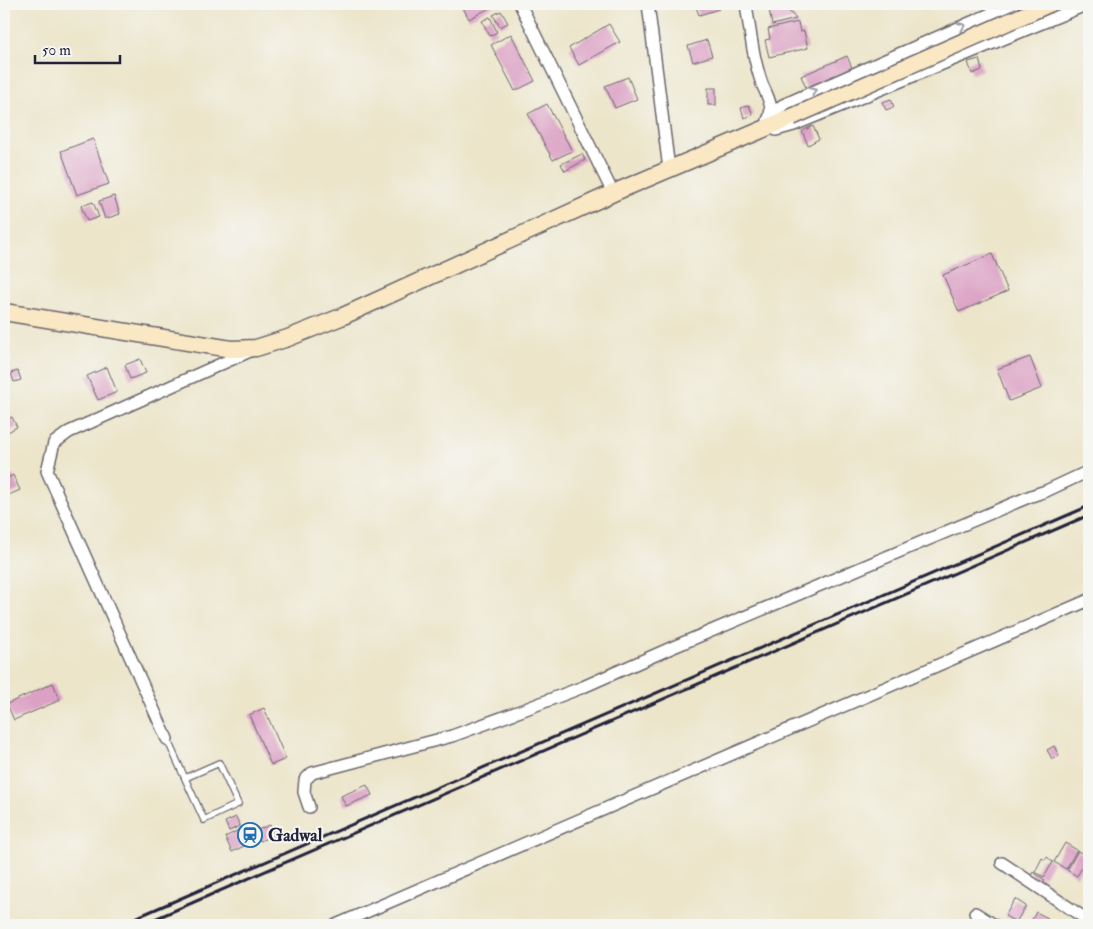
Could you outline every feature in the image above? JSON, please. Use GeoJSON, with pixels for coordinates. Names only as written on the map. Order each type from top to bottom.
{"type":"FeatureCollection","features":[{"type":"Feature","properties":{"kind":"main road"},"geometry":{"type":"LineString","coordinates":[[4,312],[230,349],[256,348],[288,338],[341,317],[613,193],[762,131],[1049,4]]}},
{"type":"Feature","properties":{"kind":"street"},"geometry":{"type":"LineString","coordinates":[[520,4],[613,193]]}},
{"type":"Feature","properties":{"kind":"street"},"geometry":{"type":"LineString","coordinates":[[648,4],[669,169]]}},
{"type":"Feature","properties":{"kind":"street"},"geometry":{"type":"LineString","coordinates":[[746,4],[755,59],[769,102],[771,115]]}},
{"type":"Feature","properties":{"kind":"street"},"geometry":{"type":"LineString","coordinates":[[762,131],[771,115],[783,105],[996,7],[1013,4]]}},
{"type":"Feature","properties":{"kind":"street"},"geometry":{"type":"LineString","coordinates":[[762,131],[794,126],[1088,4]]}},
{"type":"Feature","properties":{"kind":"street"},"geometry":{"type":"LineString","coordinates":[[996,7],[1009,36]]}},
{"type":"Feature","properties":{"kind":"street"},"geometry":{"type":"LineString","coordinates":[[168,739],[47,471],[54,444],[69,432],[256,348]]}},
{"type":"Feature","properties":{"kind":"street"},"geometry":{"type":"LineString","coordinates":[[309,807],[304,792],[305,780],[312,773],[452,736],[574,690],[1046,491],[1089,471]]}},
{"type":"Feature","properties":{"kind":"street"},"geometry":{"type":"LineString","coordinates":[[336,925],[1089,600]]}},
{"type":"Feature","properties":{"kind":"street"},"geometry":{"type":"LineString","coordinates":[[1002,863],[1089,921]]}},
{"type":"Feature","properties":{"kind":"street"},"geometry":{"type":"LineString","coordinates":[[975,913],[994,925]]}},
{"type":"Feature","properties":{"kind":"lane"},"geometry":{"type":"LineString","coordinates":[[168,739],[185,778],[204,820],[238,804],[219,763],[185,778]]}},
{"type":"Feature","properties":{"kind":"building"},"geometry":{"type":"Polygon","coordinates":[[[461,4],[494,4],[495,5],[469,19],[461,4]]]}},
{"type":"Feature","properties":{"kind":"building"},"geometry":{"type":"Polygon","coordinates":[[[695,4],[718,4],[719,9],[699,15],[695,4]]]}},
{"type":"Feature","properties":{"kind":"building"},"geometry":{"type":"Polygon","coordinates":[[[768,4],[783,4],[796,19],[772,25],[768,4]]]}},
{"type":"Feature","properties":{"kind":"building"},"geometry":{"type":"Polygon","coordinates":[[[501,11],[508,23],[500,27],[493,15],[501,11]]]}},
{"type":"Feature","properties":{"kind":"building"},"geometry":{"type":"Polygon","coordinates":[[[490,17],[497,32],[490,36],[482,21],[490,17]]]}},
{"type":"Feature","properties":{"kind":"building"},"geometry":{"type":"Polygon","coordinates":[[[798,22],[800,32],[804,31],[808,48],[769,57],[765,40],[770,39],[768,29],[798,22]]]}},
{"type":"Feature","properties":{"kind":"building"},"geometry":{"type":"Polygon","coordinates":[[[609,24],[620,42],[579,65],[569,48],[609,24]]]}},
{"type":"Feature","properties":{"kind":"building"},"geometry":{"type":"Polygon","coordinates":[[[511,34],[535,81],[515,91],[491,45],[511,34]]]}},
{"type":"Feature","properties":{"kind":"building"},"geometry":{"type":"Polygon","coordinates":[[[707,40],[712,56],[693,62],[688,46],[707,40]]]}},
{"type":"Feature","properties":{"kind":"building"},"geometry":{"type":"Polygon","coordinates":[[[847,56],[853,70],[807,90],[801,76],[847,56]]]}},
{"type":"Feature","properties":{"kind":"building"},"geometry":{"type":"Polygon","coordinates":[[[979,59],[982,70],[972,74],[968,62],[979,59]]]}},
{"type":"Feature","properties":{"kind":"building"},"geometry":{"type":"Polygon","coordinates":[[[628,77],[637,99],[615,108],[605,86],[628,77]]]}},
{"type":"Feature","properties":{"kind":"building"},"geometry":{"type":"Polygon","coordinates":[[[708,88],[716,88],[716,105],[708,105],[708,88]]]}},
{"type":"Feature","properties":{"kind":"building"},"geometry":{"type":"Polygon","coordinates":[[[891,99],[894,107],[886,110],[882,102],[891,99]]]}},
{"type":"Feature","properties":{"kind":"building"},"geometry":{"type":"Polygon","coordinates":[[[547,104],[572,151],[553,160],[528,114],[547,104]]]}},
{"type":"Feature","properties":{"kind":"building"},"geometry":{"type":"Polygon","coordinates":[[[749,105],[753,115],[744,118],[741,108],[749,105]]]}},
{"type":"Feature","properties":{"kind":"building"},"geometry":{"type":"Polygon","coordinates":[[[813,126],[819,139],[808,145],[802,131],[813,126]]]}},
{"type":"Feature","properties":{"kind":"building"},"geometry":{"type":"Polygon","coordinates":[[[93,139],[109,184],[77,195],[61,151],[93,139]]]}},
{"type":"Feature","properties":{"kind":"building"},"geometry":{"type":"Polygon","coordinates":[[[582,154],[585,160],[565,171],[561,164],[582,154]]]}},
{"type":"Feature","properties":{"kind":"building"},"geometry":{"type":"Polygon","coordinates":[[[114,196],[120,214],[105,219],[99,201],[114,196]]]}},
{"type":"Feature","properties":{"kind":"building"},"geometry":{"type":"Polygon","coordinates":[[[93,202],[99,217],[87,221],[81,206],[93,202]]]}},
{"type":"Feature","properties":{"kind":"building"},"geometry":{"type":"Polygon","coordinates":[[[992,254],[1008,291],[959,312],[943,275],[992,254]]]}},
{"type":"Feature","properties":{"kind":"building"},"geometry":{"type":"Polygon","coordinates":[[[1030,357],[1042,388],[1009,401],[997,369],[1030,357]]]}},
{"type":"Feature","properties":{"kind":"building"},"geometry":{"type":"Polygon","coordinates":[[[140,359],[146,373],[130,379],[125,365],[140,359]]]}},
{"type":"Feature","properties":{"kind":"building"},"geometry":{"type":"Polygon","coordinates":[[[107,367],[117,392],[98,400],[87,376],[107,367]]]}},
{"type":"Feature","properties":{"kind":"building"},"geometry":{"type":"Polygon","coordinates":[[[18,371],[21,380],[14,382],[11,373],[18,371]]]}},
{"type":"Feature","properties":{"kind":"building"},"geometry":{"type":"Polygon","coordinates":[[[12,417],[17,427],[6,433],[4,421],[12,417]]]}},
{"type":"Feature","properties":{"kind":"building"},"geometry":{"type":"Polygon","coordinates":[[[13,475],[20,490],[4,497],[4,480],[13,475]]]}},
{"type":"Feature","properties":{"kind":"building"},"geometry":{"type":"Polygon","coordinates":[[[53,683],[60,700],[14,720],[7,704],[53,683]]]}},
{"type":"Feature","properties":{"kind":"building"},"geometry":{"type":"Polygon","coordinates":[[[264,708],[286,759],[271,765],[249,715],[264,708]]]}},
{"type":"Feature","properties":{"kind":"building"},"geometry":{"type":"Polygon","coordinates":[[[1054,746],[1059,756],[1052,759],[1047,750],[1054,746]]]}},
{"type":"Feature","properties":{"kind":"building"},"geometry":{"type":"Polygon","coordinates":[[[367,785],[372,795],[346,806],[341,796],[367,785]]]}},
{"type":"Feature","properties":{"kind":"building"},"geometry":{"type":"Polygon","coordinates":[[[236,817],[240,826],[229,831],[225,822],[236,817]]]}},
{"type":"Feature","properties":{"kind":"building"},"geometry":{"type":"Polygon","coordinates":[[[270,825],[274,835],[260,841],[255,831],[270,825]]]}},
{"type":"Feature","properties":{"kind":"building"},"geometry":{"type":"Polygon","coordinates":[[[247,826],[254,841],[232,852],[225,837],[247,826]]]}},
{"type":"Feature","properties":{"kind":"building"},"geometry":{"type":"Polygon","coordinates":[[[1065,843],[1077,850],[1066,869],[1054,862],[1065,843]]]}},
{"type":"Feature","properties":{"kind":"building"},"geometry":{"type":"Polygon","coordinates":[[[1078,851],[1088,857],[1077,876],[1067,870],[1078,851]]]}},
{"type":"Feature","properties":{"kind":"building"},"geometry":{"type":"Polygon","coordinates":[[[1047,857],[1053,862],[1044,877],[1035,872],[1042,858],[1045,860],[1047,857]]]}},
{"type":"Feature","properties":{"kind":"building"},"geometry":{"type":"Polygon","coordinates":[[[1033,872],[1045,880],[1042,886],[1029,879],[1033,872]]]}},
{"type":"Feature","properties":{"kind":"building"},"geometry":{"type":"Polygon","coordinates":[[[1015,899],[1026,906],[1016,922],[1005,916],[1015,899]]]}},
{"type":"Feature","properties":{"kind":"building"},"geometry":{"type":"Polygon","coordinates":[[[1036,912],[1048,918],[1044,925],[1029,925],[1036,912]]]}},
{"type":"Feature","properties":{"kind":"railway"},"geometry":{"type":"LineString","coordinates":[[119,925],[1089,506]]}},
{"type":"Feature","properties":{"kind":"railway"},"geometry":{"type":"LineString","coordinates":[[141,925],[1089,515]]}},
{"type":"Feature","properties":{"kind":"place","name":"Gadwal"},"geometry":{"type":"Point","coordinates":[250,835]}}]}
